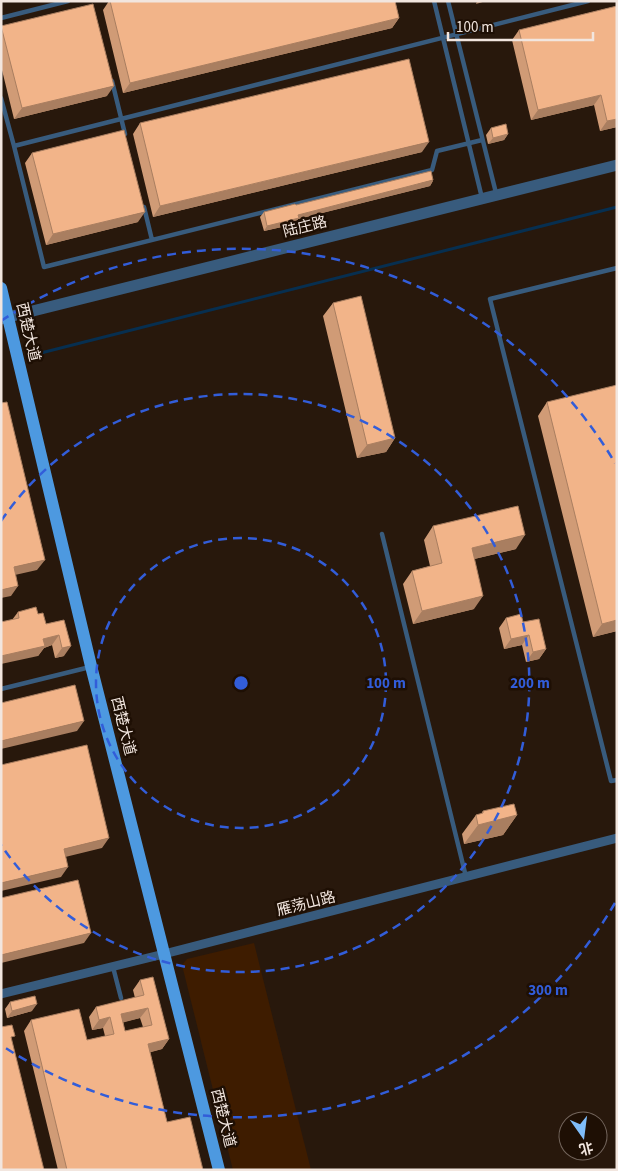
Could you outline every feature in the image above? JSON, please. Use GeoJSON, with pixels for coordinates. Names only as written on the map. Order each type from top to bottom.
{"type":"FeatureCollection","features":[{"type":"Feature","properties":{"kind":"main road","name":"西楚大道"},"geometry":{"type":"LineString","coordinates":[[1,288],[5,318],[91,666],[219,1170]]}},
{"type":"Feature","properties":{"kind":"street","name":"陆庄路"},"geometry":{"type":"LineString","coordinates":[[5,318],[617,165]]}},
{"type":"Feature","properties":{"kind":"street","name":"雁荡山路"},"geometry":{"type":"LineString","coordinates":[[1,994],[617,838]]}},
{"type":"Feature","properties":{"kind":"lane"},"geometry":{"type":"LineString","coordinates":[[1,18],[68,1]]}},
{"type":"Feature","properties":{"kind":"lane"},"geometry":{"type":"LineString","coordinates":[[434,1],[482,198]]}},
{"type":"Feature","properties":{"kind":"lane"},"geometry":{"type":"LineString","coordinates":[[448,1],[496,195]]}},
{"type":"Feature","properties":{"kind":"lane"},"geometry":{"type":"LineString","coordinates":[[14,146],[588,1]]}},
{"type":"Feature","properties":{"kind":"lane"},"geometry":{"type":"LineString","coordinates":[[110,73],[126,137]]}},
{"type":"Feature","properties":{"kind":"lane"},"geometry":{"type":"LineString","coordinates":[[1,98],[44,267],[432,170],[437,151],[482,140]]}},
{"type":"Feature","properties":{"kind":"lane"},"geometry":{"type":"LineString","coordinates":[[142,202],[152,240]]}},
{"type":"Feature","properties":{"kind":"lane"},"geometry":{"type":"LineString","coordinates":[[617,268],[490,299],[611,781],[617,780]]}},
{"type":"Feature","properties":{"kind":"lane"},"geometry":{"type":"LineString","coordinates":[[382,534],[466,877]]}},
{"type":"Feature","properties":{"kind":"lane"},"geometry":{"type":"LineString","coordinates":[[1,688],[91,666]]}},
{"type":"Feature","properties":{"kind":"lane"},"geometry":{"type":"LineString","coordinates":[[113,967],[120,998]]}},
{"type":"Feature","properties":{"kind":"shaded area"},"geometry":{"type":"Polygon","coordinates":[[[254,943],[311,1170],[233,1170],[182,965],[187,959],[254,943]]]}},
{"type":"Feature","properties":{"kind":"building"},"geometry":{"type":"Polygon","coordinates":[[[110,1],[395,1],[399,18],[130,83],[110,1]]]}},
{"type":"Feature","properties":{"kind":"building"},"geometry":{"type":"Polygon","coordinates":[[[93,4],[114,86],[22,108],[1,26],[93,4]]]}},
{"type":"Feature","properties":{"kind":"building"},"geometry":{"type":"Polygon","coordinates":[[[617,6],[617,119],[607,121],[601,95],[538,110],[519,30],[617,6]]]}},
{"type":"Feature","properties":{"kind":"building"},"geometry":{"type":"Polygon","coordinates":[[[409,59],[429,142],[160,206],[140,123],[409,59]]]}},
{"type":"Feature","properties":{"kind":"building"},"geometry":{"type":"Polygon","coordinates":[[[506,124],[508,134],[493,138],[491,128],[506,124]]]}},
{"type":"Feature","properties":{"kind":"building"},"geometry":{"type":"Polygon","coordinates":[[[124,130],[145,212],[53,234],[32,153],[124,130]]]}},
{"type":"Feature","properties":{"kind":"building"},"geometry":{"type":"Polygon","coordinates":[[[431,171],[433,180],[298,215],[299,218],[267,226],[264,212],[431,171]]]}},
{"type":"Feature","properties":{"kind":"building"},"geometry":{"type":"Polygon","coordinates":[[[361,296],[395,438],[367,445],[333,303],[361,296]]]}},
{"type":"Feature","properties":{"kind":"building"},"geometry":{"type":"Polygon","coordinates":[[[617,385],[617,620],[602,624],[547,402],[617,385]]]}},
{"type":"Feature","properties":{"kind":"building"},"geometry":{"type":"Polygon","coordinates":[[[7,402],[45,560],[14,567],[18,586],[1,590],[1,403],[7,402]]]}},
{"type":"Feature","properties":{"kind":"building"},"geometry":{"type":"Polygon","coordinates":[[[518,506],[525,535],[472,548],[483,596],[422,611],[412,571],[442,563],[433,526],[518,506]]]}},
{"type":"Feature","properties":{"kind":"building"},"geometry":{"type":"Polygon","coordinates":[[[36,607],[38,614],[43,613],[46,624],[64,620],[71,646],[62,648],[59,635],[43,639],[45,646],[1,656],[1,622],[19,618],[18,612],[36,607]]]}},
{"type":"Feature","properties":{"kind":"building"},"geometry":{"type":"Polygon","coordinates":[[[521,614],[523,622],[539,619],[546,649],[533,652],[529,635],[511,639],[506,618],[521,614]]]}},
{"type":"Feature","properties":{"kind":"building"},"geometry":{"type":"Polygon","coordinates":[[[75,685],[84,721],[1,741],[1,703],[75,685]]]}},
{"type":"Feature","properties":{"kind":"building"},"geometry":{"type":"Polygon","coordinates":[[[87,745],[109,838],[64,849],[68,867],[1,883],[1,765],[87,745]]]}},
{"type":"Feature","properties":{"kind":"building"},"geometry":{"type":"Polygon","coordinates":[[[514,804],[517,815],[478,825],[476,815],[483,813],[483,811],[514,804]]]}},
{"type":"Feature","properties":{"kind":"building"},"geometry":{"type":"Polygon","coordinates":[[[78,880],[91,933],[1,955],[1,898],[78,880]]]}},
{"type":"Feature","properties":{"kind":"building"},"geometry":{"type":"Polygon","coordinates":[[[153,977],[169,1039],[148,1044],[167,1122],[190,1117],[203,1170],[67,1170],[31,1020],[79,1009],[87,1040],[114,1034],[110,1017],[99,1020],[96,1007],[144,995],[140,980],[153,977]],[[148,1008],[121,1014],[125,1031],[152,1025],[148,1008]]]}},
{"type":"Feature","properties":{"kind":"building"},"geometry":{"type":"Polygon","coordinates":[[[35,996],[37,1004],[12,1011],[10,1002],[35,996]]]}},
{"type":"Feature","properties":{"kind":"building"},"geometry":{"type":"Polygon","coordinates":[[[12,1025],[15,1036],[11,1037],[44,1170],[1,1170],[1,1027],[12,1025]]]}},
{"type":"Feature","properties":{"kind":"waterway"},"geometry":{"type":"LineString","coordinates":[[33,355],[617,207]]}}]}
